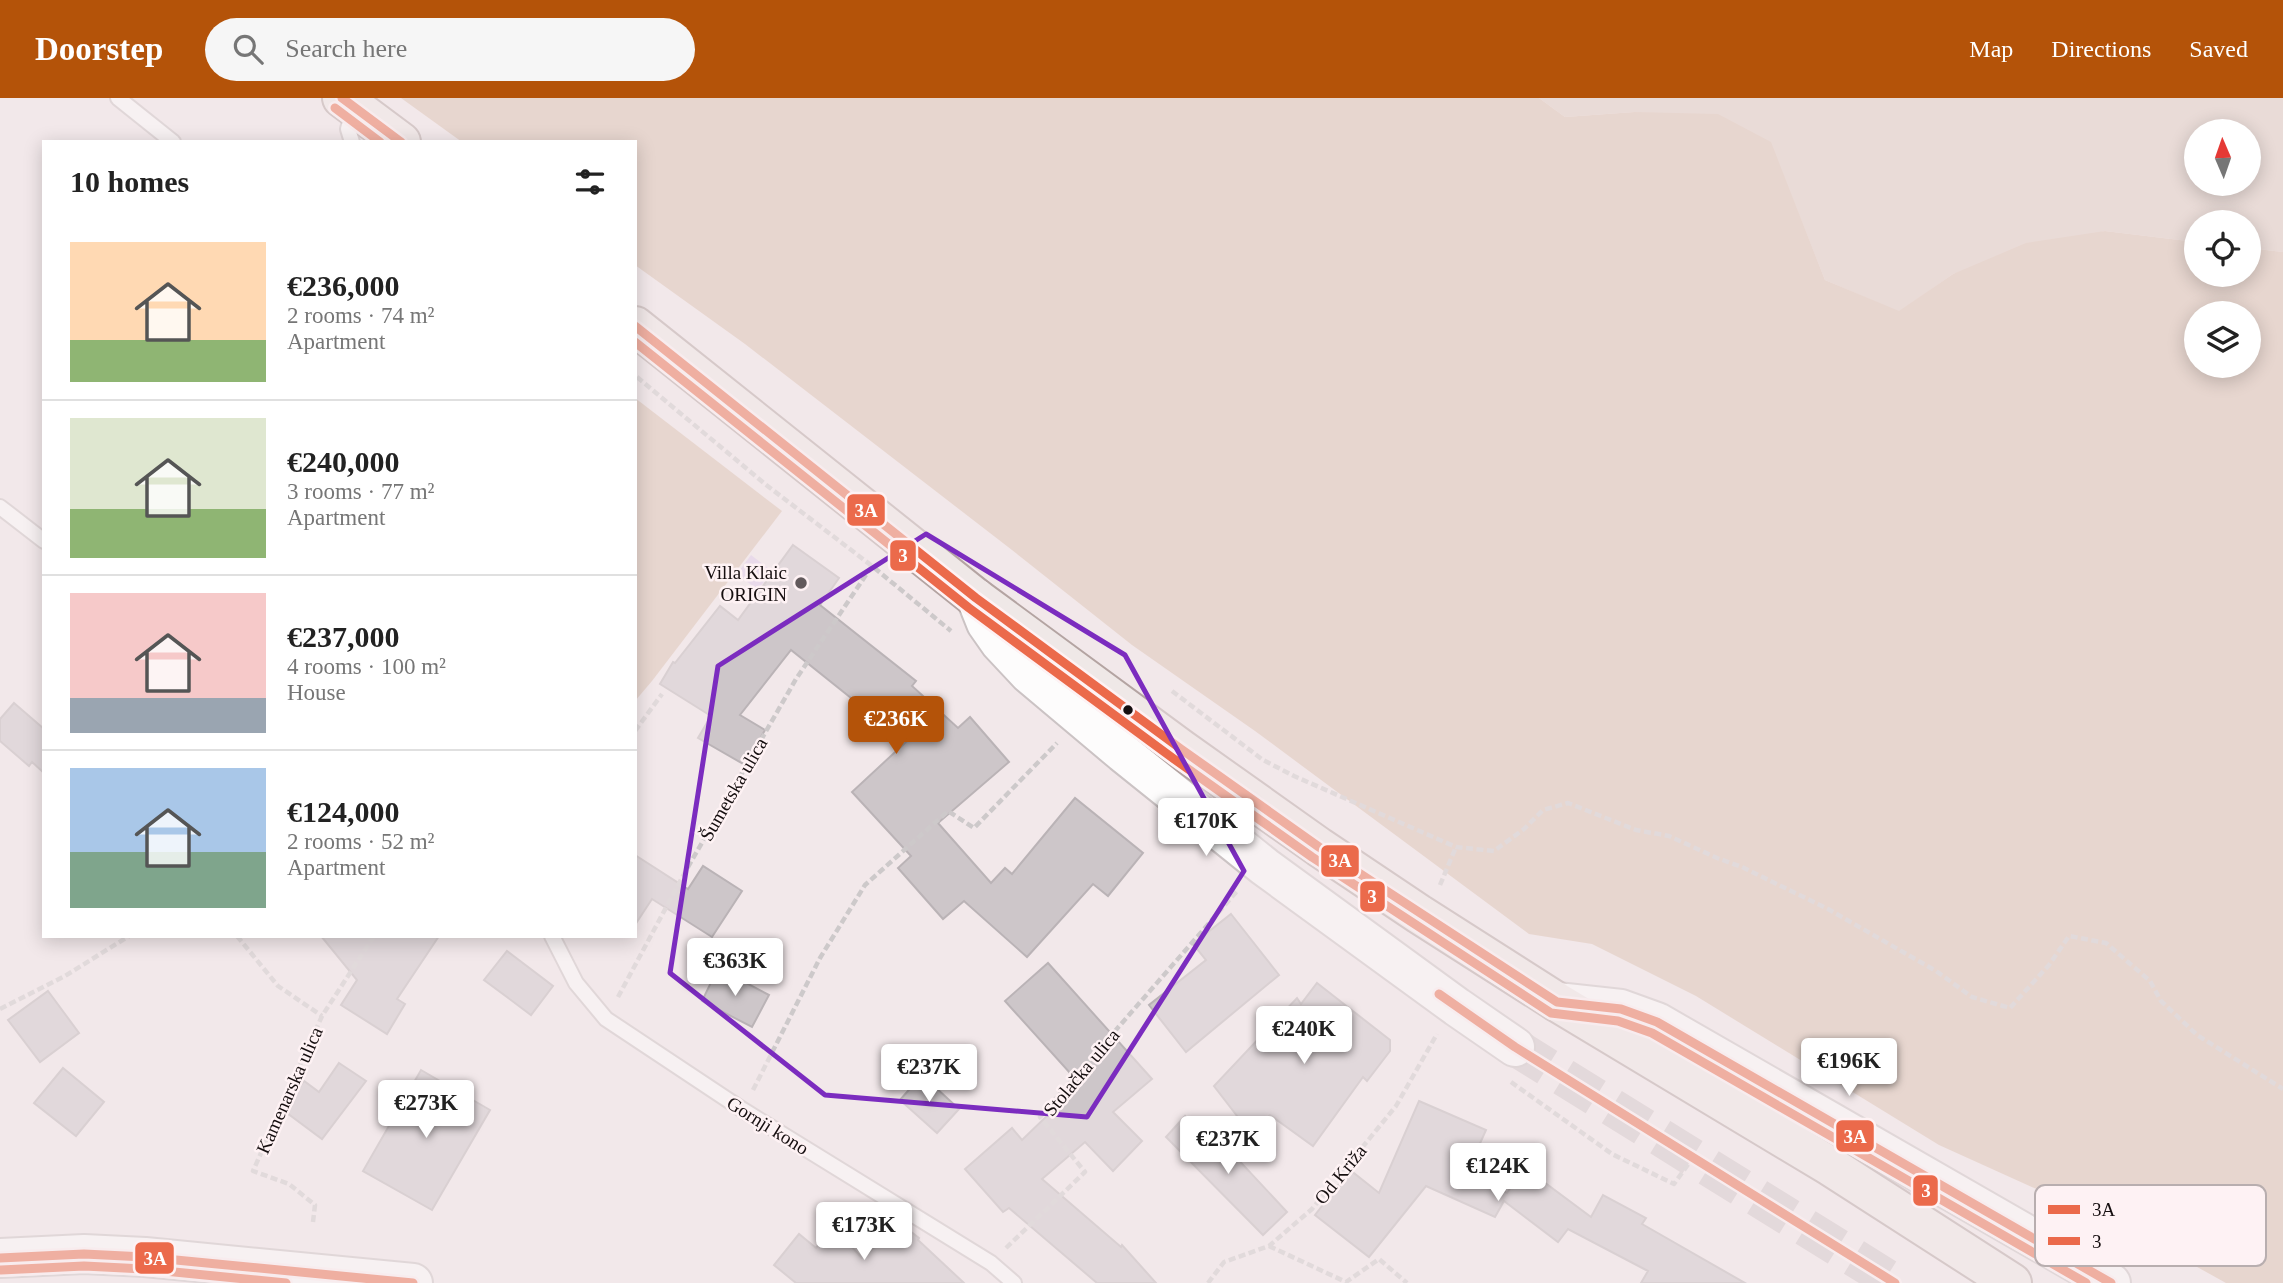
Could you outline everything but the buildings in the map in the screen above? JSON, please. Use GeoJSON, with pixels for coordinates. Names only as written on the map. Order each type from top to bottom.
{"type":"FeatureCollection","features":[{"type":"Feature","properties":{"kind":"main road"},"geometry":{"type":"LineString","coordinates":[[350,115],[397,140]]}},
{"type":"Feature","properties":{"kind":"main road"},"geometry":{"type":"LineString","coordinates":[[637,328],[976,598],[1181,749],[1320,847],[1557,1002],[1830,1166],[2012,1283]]}},
{"type":"Feature","properties":{"kind":"main road"},"geometry":{"type":"LineString","coordinates":[[976,598],[986,623],[1000,643],[1029,674],[1265,867],[1457,1007],[1510,1062]]}},
{"type":"Feature","properties":{"kind":"main road"},"geometry":{"type":"LineString","coordinates":[[1557,1002],[1620,1009],[1657,1022],[2035,1239]]}},
{"type":"Feature","properties":{"kind":"main road"},"geometry":{"type":"LineString","coordinates":[[5,1260],[84,1254],[145,1257],[413,1283]]}},
{"type":"Feature","properties":{"kind":"main road"},"geometry":{"type":"LineString","coordinates":[[2081,1266],[2111,1283]]}},
{"type":"Feature","properties":{"kind":"lane"},"geometry":{"type":"LineString","coordinates":[[118,98],[170,140]]}},
{"type":"Feature","properties":{"kind":"lane"},"geometry":{"type":"LineString","coordinates":[[0,507],[42,539]]}},
{"type":"Feature","properties":{"kind":"lane","name":"Gornji kono"},"geometry":{"type":"LineString","coordinates":[[553,938],[576,983],[606,1019],[743,1110],[991,1263],[1014,1283]]}},
{"type":"Feature","properties":{"kind":"path","name":"Šumetska ulica"},"geometry":{"type":"LineString","coordinates":[[606,1019],[684,874],[796,678],[872,566],[765,484],[637,378]]}},
{"type":"Feature","properties":{"kind":"path"},"geometry":{"type":"LineString","coordinates":[[1172,691],[1263,760],[1456,848],[1494,851],[1524,829],[1543,810],[1569,803],[1636,830],[1669,836],[1742,867],[1828,909],[1936,971],[1972,998],[2010,1007],[2049,965],[2069,936],[2106,943],[2150,981],[2161,1001],[2197,1035],[2283,1089]]}},
{"type":"Feature","properties":{"kind":"path"},"geometry":{"type":"LineString","coordinates":[[637,728],[662,694]]}},
{"type":"Feature","properties":{"kind":"path"},"geometry":{"type":"LineString","coordinates":[[743,1110],[820,958],[865,886],[948,811],[974,828],[1060,740]]}},
{"type":"Feature","properties":{"kind":"path","name":"Stolačka ulica"},"geometry":{"type":"LineString","coordinates":[[991,1263],[1085,1172],[1040,1117],[1242,885]]}},
{"type":"Feature","properties":{"kind":"path"},"geometry":{"type":"LineString","coordinates":[[0,1009],[65,976],[126,938]]}},
{"type":"Feature","properties":{"kind":"path"},"geometry":{"type":"LineString","coordinates":[[239,938],[278,986],[323,1016]]}},
{"type":"Feature","properties":{"kind":"path","name":"Kamenarska ulica"},"geometry":{"type":"LineString","coordinates":[[313,1222],[315,1205],[289,1184],[253,1171],[323,1016],[373,938]]}},
{"type":"Feature","properties":{"kind":"path","name":"Od Križa"},"geometry":{"type":"LineString","coordinates":[[1208,1283],[1224,1262],[1269,1245],[1312,1209],[1396,1106],[1440,1030]]}},
{"type":"Feature","properties":{"kind":"path"},"geometry":{"type":"LineString","coordinates":[[1510,1062],[1612,1154],[1674,1184],[1689,1163]]}},
{"type":"Feature","properties":{"kind":"path"},"geometry":{"type":"LineString","coordinates":[[1269,1245],[1346,1282],[1379,1259],[1407,1283]]}},
{"type":"Feature","properties":{"kind":"highlighted area"},"geometry":{"type":"Polygon","coordinates":[[[926,534],[1125,655],[1244,871],[1087,1117],[825,1095],[670,973],[718,666],[926,534]]]}},
{"type":"Feature","properties":{"kind":"shaded area"},"geometry":{"type":"Polygon","coordinates":[[[401,98],[1539,98],[1565,117],[1634,112],[1718,114],[1771,142],[1825,280],[1899,311],[1953,274],[2026,243],[2105,231],[2184,241],[2184,287],[2261,287],[2261,249],[2283,252],[2283,1283],[2226,1283],[2195,1266],[2266,1266],[2266,1185],[2035,1185],[2035,1188],[1939,1145],[1696,996],[1592,944],[1529,934],[1255,731],[1132,645],[745,344],[637,266],[637,140],[459,140],[401,98]]]}},
{"type":"Feature","properties":{"kind":"shaded area"},"geometry":{"type":"Polygon","coordinates":[[[1539,98],[2283,98],[2283,252],[2261,249],[2261,210],[2184,210],[2184,241],[2105,231],[1953,274],[1899,312],[1825,280],[1770,142],[1634,112],[1565,117],[1539,98]]]}},
{"type":"Feature","properties":{"kind":"shaded area"},"geometry":{"type":"Polygon","coordinates":[[[637,400],[782,511],[637,699],[637,400]]]}},
{"type":"Feature","properties":{"kind":"shaded area"},"geometry":{"type":"Polygon","coordinates":[[[751,555],[772,571],[758,590],[737,574],[751,555]]]}},
{"type":"Feature","properties":{"kind":"tunnel"},"geometry":{"type":"LineString","coordinates":[[1515,1047],[1895,1283]]}},
{"type":"Feature","properties":{"kind":"transit line","name":"3A"},"geometry":{"type":"LineString","coordinates":[[342,98],[398,140]]}},
{"type":"Feature","properties":{"kind":"transit line","name":"3"},"geometry":{"type":"LineString","coordinates":[[335,108],[377,140]]}},
{"type":"Feature","properties":{"kind":"transit line","name":"3A"},"geometry":{"type":"LineString","coordinates":[[637,328],[976,598],[1319,847],[1557,1002],[1621,1009],[1657,1022],[2035,1239]]}},
{"type":"Feature","properties":{"kind":"transit line","name":"3"},"geometry":{"type":"LineString","coordinates":[[637,344],[969,608],[1174,759],[1312,857],[1551,1013],[1618,1021],[1652,1033],[2035,1254]]}},
{"type":"Feature","properties":{"kind":"transit line","name":"3A"},"geometry":{"type":"LineString","coordinates":[[1439,994],[1515,1047],[1895,1283]]}},
{"type":"Feature","properties":{"kind":"transit line","name":"3A"},"geometry":{"type":"LineString","coordinates":[[0,1258],[84,1254],[145,1257],[413,1283]]}},
{"type":"Feature","properties":{"kind":"transit line","name":"3"},"geometry":{"type":"LineString","coordinates":[[1,1270],[84,1266],[286,1283]]}},
{"type":"Feature","properties":{"kind":"transit line","name":"3"},"geometry":{"type":"LineString","coordinates":[[2056,1266],[2086,1283]]}},
{"type":"Feature","properties":{"kind":"transit line","name":"3A"},"geometry":{"type":"LineString","coordinates":[[2081,1266],[2111,1283]]}},
{"type":"Feature","properties":{"kind":"place","name":"Villa Klaic ORIGIN"},"geometry":{"type":"Point","coordinates":[801,583]}}]}
